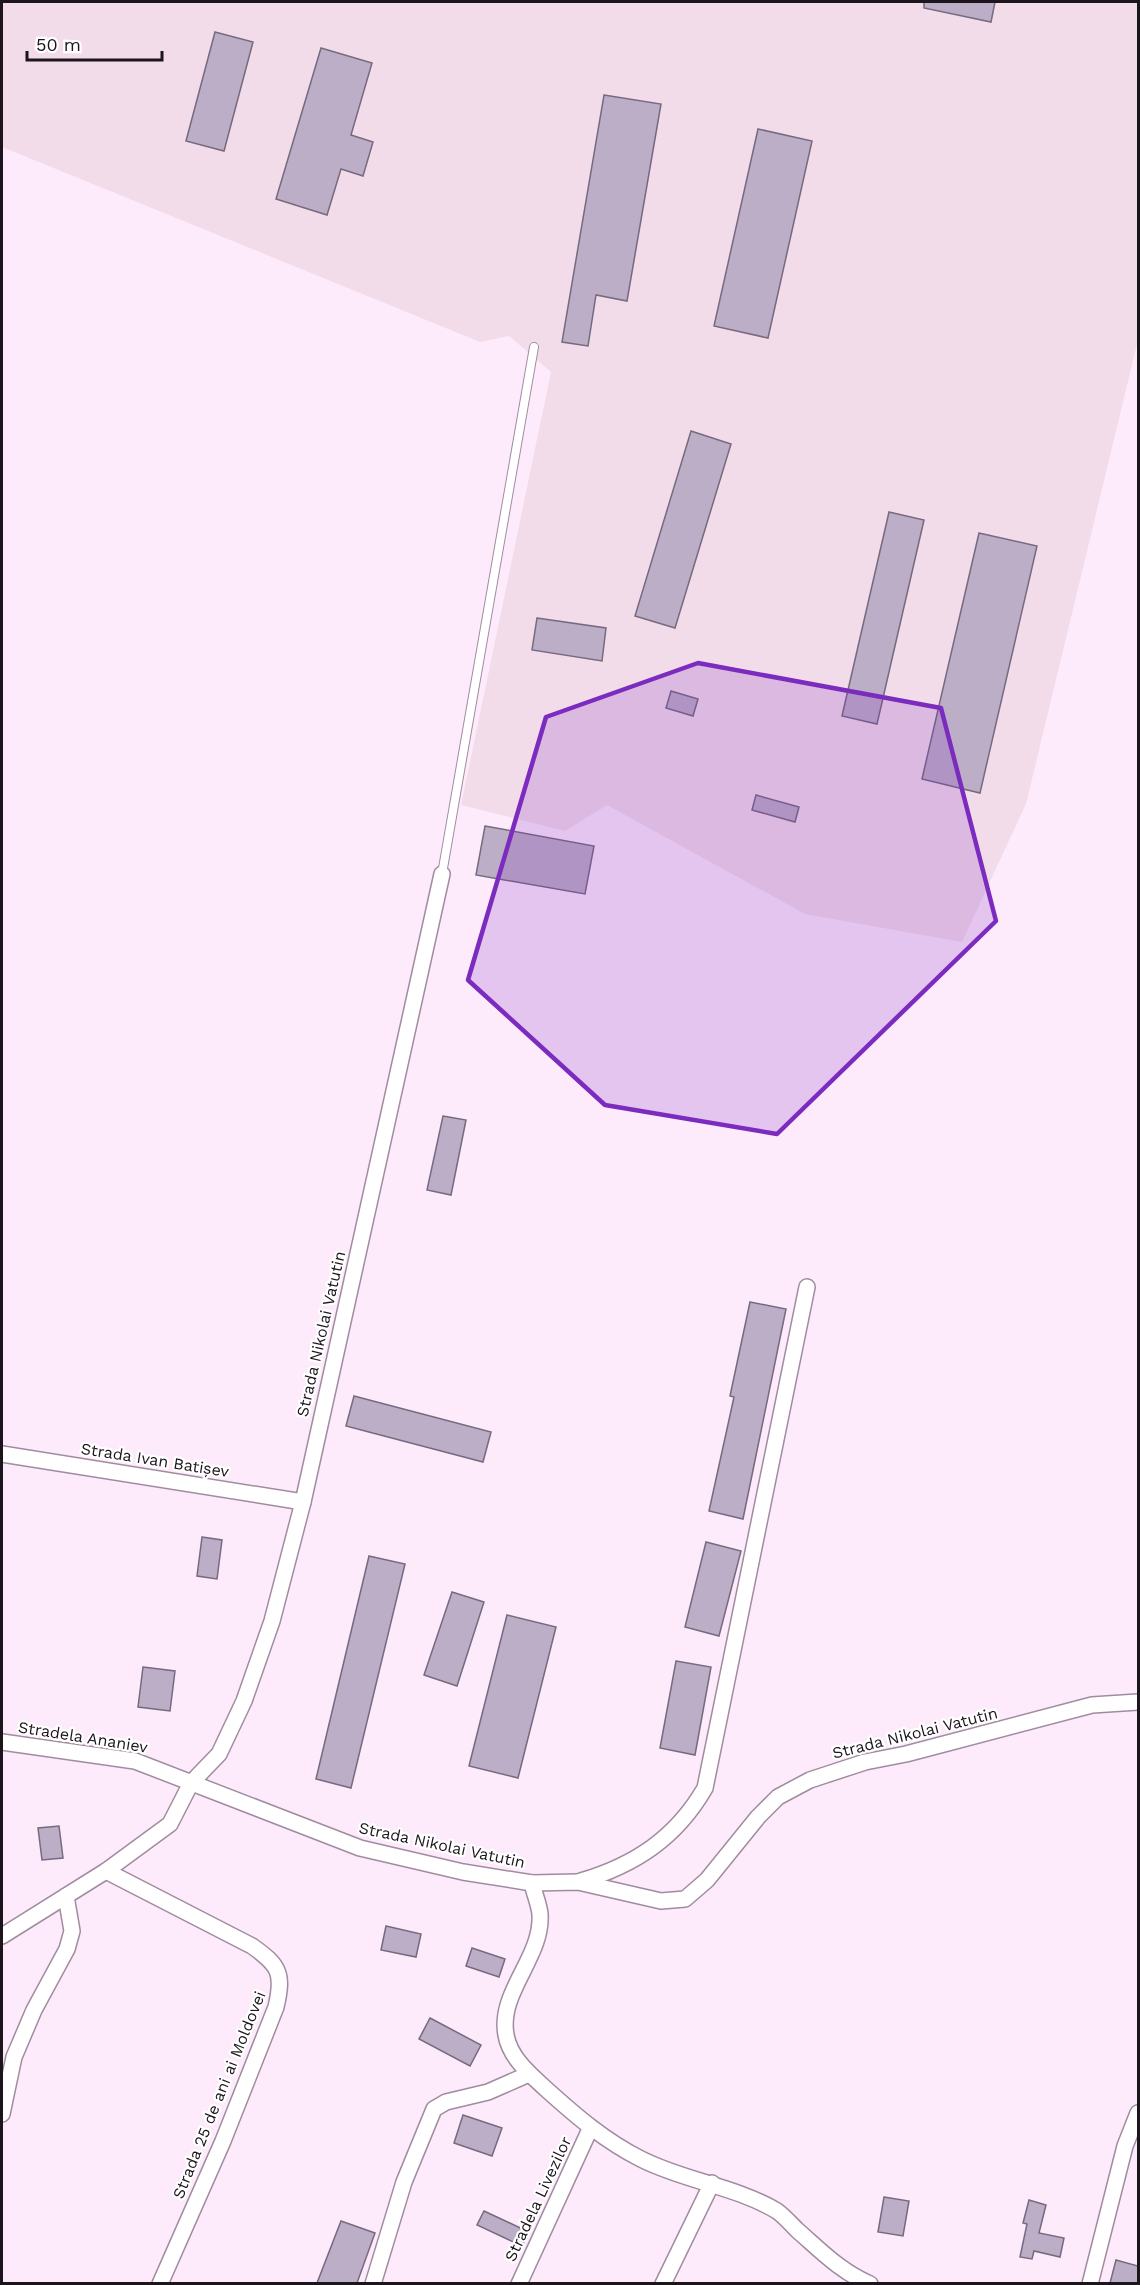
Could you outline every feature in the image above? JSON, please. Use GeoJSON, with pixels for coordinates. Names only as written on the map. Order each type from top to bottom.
{"type":"FeatureCollection","features":[{"type":"Feature","properties":{"kind":"street","name":"Strada Nikolai Vatutin"},"geometry":{"type":"LineString","coordinates":[[2,1936],[106,1871],[170,1824],[191,1783],[219,1754],[244,1701],[272,1621],[303,1502],[442,874]]}},
{"type":"Feature","properties":{"kind":"street"},"geometry":{"type":"LineString","coordinates":[[578,1882],[615,1871],[655,1845],[676,1828],[705,1788],[807,1287]]}},
{"type":"Feature","properties":{"kind":"street","name":"Strada Ivan Batișev"},"geometry":{"type":"LineString","coordinates":[[2,1454],[303,1502]]}},
{"type":"Feature","properties":{"kind":"street","name":"Strada Nikolai Vatutin"},"geometry":{"type":"LineString","coordinates":[[191,1783],[360,1848],[463,1872],[532,1883],[578,1882],[662,1901],[685,1899],[707,1880],[758,1817],[778,1797],[810,1780],[866,1762],[906,1754],[1092,1705],[1138,1702]]}},
{"type":"Feature","properties":{"kind":"street","name":"Stradela Ananiev"},"geometry":{"type":"LineString","coordinates":[[2,1742],[135,1761],[164,1770],[191,1783]]}},
{"type":"Feature","properties":{"kind":"street","name":"Strada 25 de ani ai Moldovei"},"geometry":{"type":"LineString","coordinates":[[106,1871],[252,1946],[270,1958],[279,1971],[280,1989],[276,2007],[223,2141],[160,2283]]}},
{"type":"Feature","properties":{"kind":"street","name":"Stradela Livezilor"},"geometry":{"type":"LineString","coordinates":[[532,1883],[540,1914],[536,1943],[511,1998],[506,2018],[506,2036],[514,2055],[530,2074],[590,2129],[642,2160],[712,2183],[778,2212],[828,2258],[854,2277],[870,2283]]}},
{"type":"Feature","properties":{"kind":"street"},"geometry":{"type":"LineString","coordinates":[[2,2114],[14,2057],[34,2010],[67,1949],[72,1931],[66,1896]]}},
{"type":"Feature","properties":{"kind":"street"},"geometry":{"type":"LineString","coordinates":[[373,2283],[404,2181],[434,2109],[446,2102],[488,2092],[530,2074]]}},
{"type":"Feature","properties":{"kind":"street"},"geometry":{"type":"LineString","coordinates":[[1090,2283],[1125,2146],[1138,2113]]}},
{"type":"Feature","properties":{"kind":"street","name":"Stradela Livezilor"},"geometry":{"type":"LineString","coordinates":[[519,2283],[590,2129]]}},
{"type":"Feature","properties":{"kind":"street"},"geometry":{"type":"LineString","coordinates":[[663,2283],[712,2183]]}},
{"type":"Feature","properties":{"kind":"lane"},"geometry":{"type":"LineString","coordinates":[[442,874],[534,347]]}},
{"type":"Feature","properties":{"kind":"highlighted area"},"geometry":{"type":"Polygon","coordinates":[[[698,663],[941,708],[996,921],[777,1134],[605,1105],[468,980],[546,717],[698,663]]]}},
{"type":"Feature","properties":{"kind":"shaded area"},"geometry":{"type":"Polygon","coordinates":[[[2,2],[1138,2],[1138,340],[1026,804],[962,942],[805,914],[607,805],[565,831],[461,805],[551,372],[509,336],[480,342],[2,147],[2,2]]]}},
{"type":"Feature","properties":{"kind":"building"},"geometry":{"type":"Polygon","coordinates":[[[924,2],[995,2],[991,22],[924,8],[924,2]]]}},
{"type":"Feature","properties":{"kind":"building"},"geometry":{"type":"Polygon","coordinates":[[[215,32],[253,42],[224,151],[186,141],[215,32]]]}},
{"type":"Feature","properties":{"kind":"building"},"geometry":{"type":"Polygon","coordinates":[[[321,48],[372,63],[351,135],[373,142],[363,176],[341,169],[327,215],[276,199],[321,48]]]}},
{"type":"Feature","properties":{"kind":"building"},"geometry":{"type":"Polygon","coordinates":[[[604,95],[661,104],[627,301],[596,295],[588,346],[562,342],[604,95]]]}},
{"type":"Feature","properties":{"kind":"building"},"geometry":{"type":"Polygon","coordinates":[[[758,129],[812,141],[768,338],[714,326],[758,129]]]}},
{"type":"Feature","properties":{"kind":"building"},"geometry":{"type":"Polygon","coordinates":[[[691,431],[731,444],[675,628],[635,616],[691,431]]]}},
{"type":"Feature","properties":{"kind":"building"},"geometry":{"type":"Polygon","coordinates":[[[889,512],[924,520],[877,724],[842,716],[889,512]]]}},
{"type":"Feature","properties":{"kind":"building"},"geometry":{"type":"Polygon","coordinates":[[[979,533],[1037,546],[980,793],[922,779],[979,533]]]}},
{"type":"Feature","properties":{"kind":"building"},"geometry":{"type":"Polygon","coordinates":[[[537,618],[606,628],[602,661],[532,650],[537,618]]]}},
{"type":"Feature","properties":{"kind":"building"},"geometry":{"type":"Polygon","coordinates":[[[671,691],[698,699],[693,716],[666,708],[671,691]]]}},
{"type":"Feature","properties":{"kind":"building"},"geometry":{"type":"Polygon","coordinates":[[[756,795],[799,807],[795,822],[752,810],[756,795]]]}},
{"type":"Feature","properties":{"kind":"building"},"geometry":{"type":"Polygon","coordinates":[[[485,826],[594,846],[585,894],[476,875],[485,826]]]}},
{"type":"Feature","properties":{"kind":"building"},"geometry":{"type":"Polygon","coordinates":[[[443,1116],[466,1120],[451,1195],[427,1190],[443,1116]]]}},
{"type":"Feature","properties":{"kind":"building"},"geometry":{"type":"Polygon","coordinates":[[[750,1302],[786,1309],[743,1519],[709,1511],[734,1397],[730,1396],[750,1302]]]}},
{"type":"Feature","properties":{"kind":"building"},"geometry":{"type":"Polygon","coordinates":[[[354,1396],[491,1432],[483,1462],[346,1426],[354,1396]]]}},
{"type":"Feature","properties":{"kind":"building"},"geometry":{"type":"Polygon","coordinates":[[[202,1537],[222,1540],[217,1579],[197,1576],[202,1537]]]}},
{"type":"Feature","properties":{"kind":"building"},"geometry":{"type":"Polygon","coordinates":[[[706,1542],[741,1551],[719,1636],[685,1627],[706,1542]]]}},
{"type":"Feature","properties":{"kind":"building"},"geometry":{"type":"Polygon","coordinates":[[[369,1556],[405,1564],[351,1788],[316,1779],[369,1556]]]}},
{"type":"Feature","properties":{"kind":"building"},"geometry":{"type":"Polygon","coordinates":[[[452,1592],[484,1602],[457,1686],[424,1675],[452,1592]]]}},
{"type":"Feature","properties":{"kind":"building"},"geometry":{"type":"Polygon","coordinates":[[[507,1615],[556,1627],[518,1778],[469,1766],[507,1615]]]}},
{"type":"Feature","properties":{"kind":"building"},"geometry":{"type":"Polygon","coordinates":[[[676,1661],[711,1667],[695,1755],[660,1748],[676,1661]]]}},
{"type":"Feature","properties":{"kind":"building"},"geometry":{"type":"Polygon","coordinates":[[[143,1667],[175,1671],[170,1711],[138,1707],[143,1667]]]}},
{"type":"Feature","properties":{"kind":"building"},"geometry":{"type":"Polygon","coordinates":[[[59,1826],[63,1858],[42,1860],[38,1828],[59,1826]]]}},
{"type":"Feature","properties":{"kind":"building"},"geometry":{"type":"Polygon","coordinates":[[[386,1926],[421,1934],[416,1957],[381,1950],[386,1926]]]}},
{"type":"Feature","properties":{"kind":"building"},"geometry":{"type":"Polygon","coordinates":[[[472,1948],[505,1959],[499,1977],[466,1966],[472,1948]]]}},
{"type":"Feature","properties":{"kind":"building"},"geometry":{"type":"Polygon","coordinates":[[[430,2018],[481,2045],[470,2066],[419,2039],[430,2018]]]}},
{"type":"Feature","properties":{"kind":"building"},"geometry":{"type":"Polygon","coordinates":[[[463,2115],[502,2128],[492,2156],[454,2143],[463,2115]]]}},
{"type":"Feature","properties":{"kind":"building"},"geometry":{"type":"Polygon","coordinates":[[[884,2197],[909,2201],[903,2236],[878,2232],[884,2197]]]}},
{"type":"Feature","properties":{"kind":"building"},"geometry":{"type":"Polygon","coordinates":[[[1029,2200],[1046,2205],[1039,2233],[1064,2238],[1060,2257],[1034,2251],[1032,2259],[1020,2257],[1027,2224],[1023,2223],[1029,2200]]]}},
{"type":"Feature","properties":{"kind":"building"},"geometry":{"type":"Polygon","coordinates":[[[484,2211],[529,2232],[522,2246],[477,2225],[484,2211]]]}},
{"type":"Feature","properties":{"kind":"building"},"geometry":{"type":"Polygon","coordinates":[[[341,2221],[375,2233],[357,2283],[317,2283],[341,2221]]]}},
{"type":"Feature","properties":{"kind":"building"},"geometry":{"type":"Polygon","coordinates":[[[1116,2260],[1138,2266],[1138,2283],[1110,2283],[1116,2260]]]}}]}
